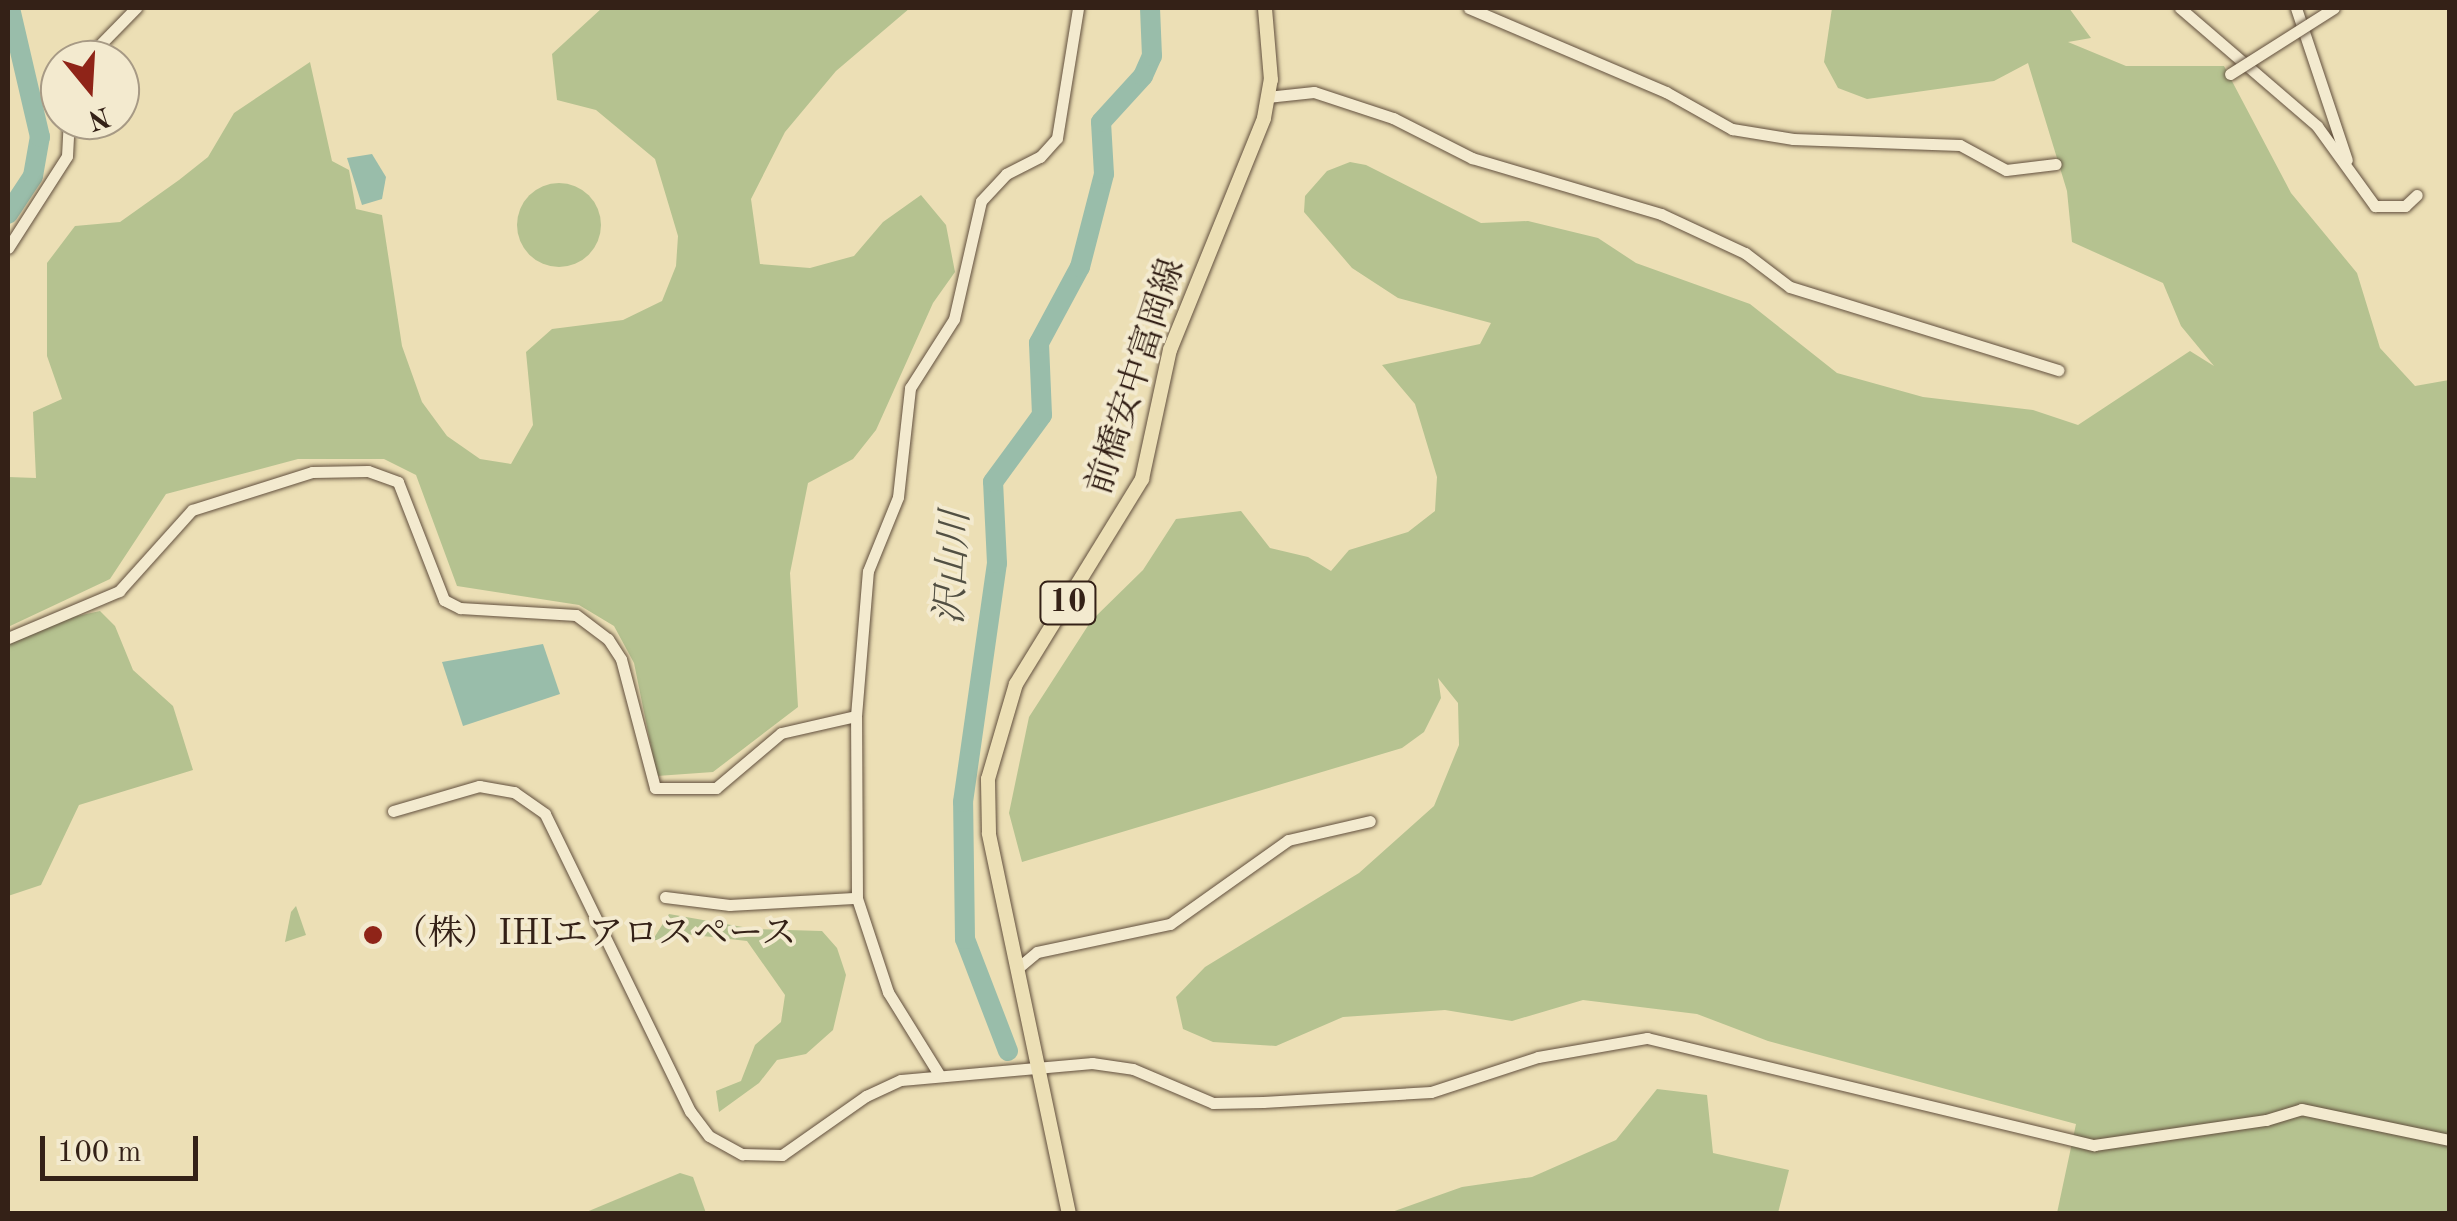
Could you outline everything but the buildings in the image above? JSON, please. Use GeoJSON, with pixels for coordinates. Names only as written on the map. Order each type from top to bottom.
{"type":"FeatureCollection","features":[{"type":"Feature","properties":{"kind":"main road","name":"前橋安中富岡線"},"geometry":{"type":"LineString","coordinates":[[1069,1214],[989,833],[991,762],[1016,684],[1142,480],[1170,350],[1268,97],[1265,8]]}},
{"type":"Feature","properties":{"kind":"street"},"geometry":{"type":"LineString","coordinates":[[105,40],[136,8]]}},
{"type":"Feature","properties":{"kind":"street"},"geometry":{"type":"LineString","coordinates":[[940,1076],[888,992],[857,898],[856,716],[868,571],[898,497],[910,388],[954,319],[981,202],[1006,174],[1040,156],[1056,138],[1078,8]]}},
{"type":"Feature","properties":{"kind":"street"},"geometry":{"type":"LineString","coordinates":[[1469,8],[1666,92],[1732,128],[1806,140],[1960,145],[2006,170],[2056,164]]}},
{"type":"Feature","properties":{"kind":"street"},"geometry":{"type":"LineString","coordinates":[[2180,8],[2294,113],[2317,126],[2375,206],[2388,210],[2417,196]]}},
{"type":"Feature","properties":{"kind":"street"},"geometry":{"type":"LineString","coordinates":[[2296,8],[2353,179]]}},
{"type":"Feature","properties":{"kind":"street"},"geometry":{"type":"LineString","coordinates":[[2230,74],[2334,8]]}},
{"type":"Feature","properties":{"kind":"street"},"geometry":{"type":"LineString","coordinates":[[1268,97],[1314,92],[1393,118],[1472,158],[1661,214],[1745,253],[1790,287],[2058,370]]}},
{"type":"Feature","properties":{"kind":"street"},"geometry":{"type":"LineString","coordinates":[[8,248],[67,156],[68,140]]}},
{"type":"Feature","properties":{"kind":"street"},"geometry":{"type":"LineString","coordinates":[[8,638],[119,591],[192,510],[312,472],[355,470],[398,482],[436,591],[452,606],[565,613],[592,624],[608,639],[621,660],[655,788],[716,788],[781,733],[856,716]]}},
{"type":"Feature","properties":{"kind":"street"},"geometry":{"type":"LineString","coordinates":[[393,811],[480,786],[514,792],[545,814],[690,1112],[719,1144],[742,1154],[782,1155],[866,1096],[902,1080],[1041,1067],[1114,1065],[1190,1097],[1263,1102],[1431,1092],[1538,1057],[1648,1038],[2094,1145],[2248,1124],[2301,1109],[2450,1140]]}},
{"type":"Feature","properties":{"kind":"street"},"geometry":{"type":"LineString","coordinates":[[1019,967],[1037,952],[1170,924],[1288,840],[1370,822]]}},
{"type":"Feature","properties":{"kind":"street"},"geometry":{"type":"LineString","coordinates":[[665,897],[730,905],[857,898]]}},
{"type":"Feature","properties":{"kind":"shaded area"},"geometry":{"type":"Polygon","coordinates":[[[602,8],[910,8],[836,71],[785,132],[751,199],[760,264],[810,268],[854,256],[883,222],[921,195],[946,225],[955,272],[933,303],[876,430],[853,459],[808,483],[790,573],[798,707],[713,772],[657,776],[634,663],[614,626],[579,605],[457,586],[416,475],[384,459],[298,459],[166,494],[110,579],[8,627],[8,477],[36,478],[33,412],[62,399],[47,356],[47,263],[75,226],[120,222],[179,180],[208,157],[234,113],[310,62],[332,161],[349,170],[356,209],[382,215],[402,346],[422,402],[447,436],[480,459],[511,464],[533,425],[526,352],[552,329],[623,320],[662,301],[676,266],[678,236],[655,159],[596,110],[557,100],[552,54],[602,8]]]}},
{"type":"Feature","properties":{"kind":"shaded area"},"geometry":{"type":"Polygon","coordinates":[[[1832,8],[2069,8],[2091,38],[2068,42],[2126,66],[2224,66],[2291,193],[2357,273],[2380,348],[2415,386],[2449,380],[2449,1213],[2057,1213],[2076,1124],[1768,1041],[1697,1014],[1583,1000],[1512,1021],[1445,1010],[1343,1017],[1276,1046],[1213,1042],[1183,1029],[1176,997],[1205,967],[1359,873],[1434,806],[1459,745],[1458,703],[1438,678],[1441,698],[1424,732],[1402,748],[1022,862],[1009,813],[1029,717],[1091,621],[1143,570],[1176,519],[1241,511],[1270,548],[1308,557],[1331,571],[1349,550],[1408,532],[1435,511],[1437,477],[1415,404],[1382,365],[1480,344],[1491,323],[1398,298],[1352,268],[1304,212],[1305,196],[1327,171],[1350,162],[1366,165],[1481,223],[1528,221],[1598,238],[1636,263],[1750,304],[1837,373],[1923,397],[2033,410],[2078,425],[2190,351],[2214,366],[2181,326],[2163,283],[2072,242],[2067,191],[2028,63],[1994,81],[1867,99],[1838,88],[1824,62],[1832,8]]]}},
{"type":"Feature","properties":{"kind":"shaded area"},"geometry":{"type":"Polygon","coordinates":[[[372,154],[386,177],[382,199],[362,205],[347,158],[372,154]]]}},
{"type":"Feature","properties":{"kind":"shaded area"},"geometry":{"type":"Polygon","coordinates":[[[559,183],[575,186],[589,195],[598,209],[598,241],[589,255],[575,264],[559,267],[543,264],[529,255],[520,241],[517,225],[520,209],[529,195],[543,186],[559,183]]]}},
{"type":"Feature","properties":{"kind":"shaded area"},"geometry":{"type":"Polygon","coordinates":[[[100,611],[115,626],[133,670],[173,706],[193,770],[79,805],[41,885],[8,896],[8,641],[50,622],[100,611]]]}},
{"type":"Feature","properties":{"kind":"shaded area"},"geometry":{"type":"Polygon","coordinates":[[[543,644],[560,694],[463,726],[442,662],[543,644]]]}},
{"type":"Feature","properties":{"kind":"shaded area"},"geometry":{"type":"Polygon","coordinates":[[[296,906],[306,935],[285,942],[291,912],[296,906]]]}},
{"type":"Feature","properties":{"kind":"shaded area"},"geometry":{"type":"Polygon","coordinates":[[[669,914],[754,929],[822,931],[837,948],[846,975],[833,1030],[806,1054],[777,1060],[759,1083],[719,1112],[716,1091],[741,1081],[755,1045],[781,1022],[785,995],[747,941],[685,934],[652,941],[669,914]]]}},
{"type":"Feature","properties":{"kind":"shaded area"},"geometry":{"type":"Polygon","coordinates":[[[1657,1089],[1707,1095],[1713,1153],[1789,1170],[1778,1213],[1389,1213],[1462,1187],[1532,1177],[1616,1140],[1657,1089]]]}},
{"type":"Feature","properties":{"kind":"shaded area"},"geometry":{"type":"Polygon","coordinates":[[[680,1173],[693,1177],[706,1213],[584,1213],[680,1173]]]}},
{"type":"Feature","properties":{"kind":"waterway"},"geometry":{"type":"LineString","coordinates":[[8,214],[33,176],[40,137],[10,8]]}},
{"type":"Feature","properties":{"kind":"waterway","name":"沢山川"},"geometry":{"type":"LineString","coordinates":[[1008,1051],[965,939],[963,802],[997,563],[993,482],[1042,415],[1039,343],[1080,267],[1104,174],[1101,122],[1143,76],[1152,56],[1150,8]]}},
{"type":"Feature","properties":{"kind":"place","name":"（株）IHIエアロスペース"},"geometry":{"type":"Point","coordinates":[373,935]}}]}
